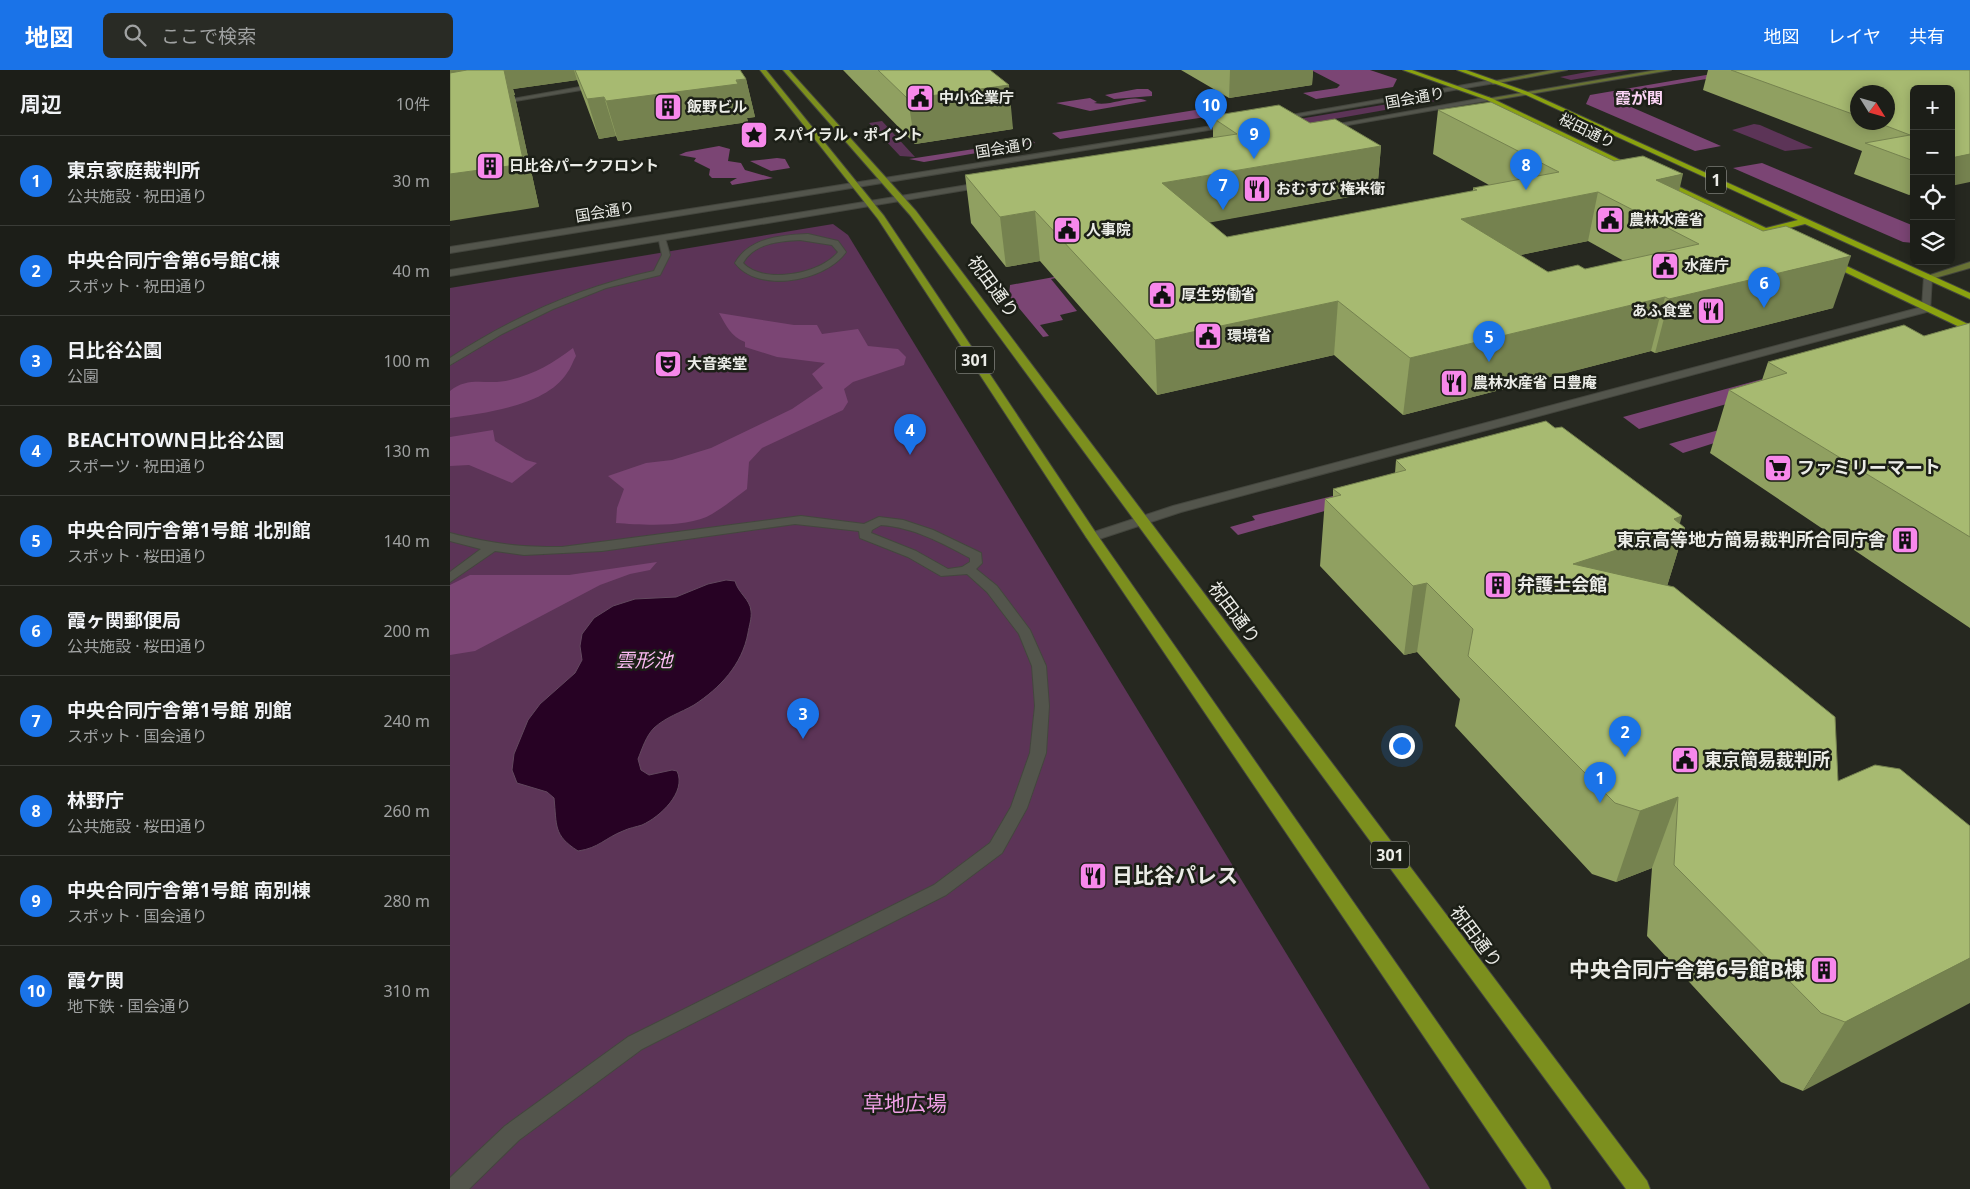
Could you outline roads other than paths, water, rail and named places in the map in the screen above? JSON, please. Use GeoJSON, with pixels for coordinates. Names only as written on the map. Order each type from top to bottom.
{"type":"FeatureCollection","features":[{"type":"Feature","properties":{"kind":"highway","name":"桜田通り"},"geometry":{"type":"LineString","coordinates":[[1406,70],[1489,99],[1645,174]]}},
{"type":"Feature","properties":{"kind":"highway","name":"桜田通り"},"geometry":{"type":"LineString","coordinates":[[1460,70],[1526,93],[1970,296]]}},
{"type":"Feature","properties":{"kind":"highway"},"geometry":{"type":"LineString","coordinates":[[1674,168],[1684,166]]}},
{"type":"Feature","properties":{"kind":"highway","name":"1"},"geometry":{"type":"LineString","coordinates":[[1654,178],[1789,243]]}},
{"type":"Feature","properties":{"kind":"highway"},"geometry":{"type":"LineString","coordinates":[[1765,231],[1805,221]]}},
{"type":"Feature","properties":{"kind":"highway"},"geometry":{"type":"LineString","coordinates":[[1821,258],[1970,329]]}},
{"type":"Feature","properties":{"kind":"main road","name":"301"},"geometry":{"type":"LineString","coordinates":[[763,70],[870,203],[1092,537],[1540,1189]]}},
{"type":"Feature","properties":{"kind":"main road","name":"祝田通り"},"geometry":{"type":"LineString","coordinates":[[786,70],[901,198],[1638,1189]]}},
{"type":"Feature","properties":{"kind":"main road","name":"国会通り"},"geometry":{"type":"LineString","coordinates":[[1493,82],[1564,70]]}},
{"type":"Feature","properties":{"kind":"main road","name":"国会通り"},"geometry":{"type":"LineString","coordinates":[[1489,99],[1668,70]]}},
{"type":"Feature","properties":{"kind":"main road"},"geometry":{"type":"LineString","coordinates":[[1928,277],[1970,265]]}},
{"type":"Feature","properties":{"kind":"street","name":"国会通り"},"geometry":{"type":"LineString","coordinates":[[1266,120],[1493,82]]}},
{"type":"Feature","properties":{"kind":"street"},"geometry":{"type":"LineString","coordinates":[[489,103],[605,85]]}},
{"type":"Feature","properties":{"kind":"street","name":"国会通り"},"geometry":{"type":"LineString","coordinates":[[1321,128],[1489,99]]}},
{"type":"Feature","properties":{"kind":"street","name":"国会通り"},"geometry":{"type":"LineString","coordinates":[[450,250],[1237,124]]}},
{"type":"Feature","properties":{"kind":"street","name":"国会通り"},"geometry":{"type":"LineString","coordinates":[[450,273],[994,183]]}},
{"type":"Feature","properties":{"kind":"street"},"geometry":{"type":"LineString","coordinates":[[450,362],[499,332],[556,305],[625,279],[657,273],[666,259],[661,238]]}},
{"type":"Feature","properties":{"kind":"street"},"geometry":{"type":"LineString","coordinates":[[789,238],[824,239],[835,243],[842,249],[841,256],[835,263],[800,276],[762,276],[748,272],[740,263],[743,255],[754,248],[789,238]]}},
{"type":"Feature","properties":{"kind":"street"},"geometry":{"type":"LineString","coordinates":[[1092,537],[1141,520],[1927,309],[1928,277]]}},
{"type":"Feature","properties":{"kind":"street"},"geometry":{"type":"LineString","coordinates":[[450,537],[491,548],[603,548],[729,527],[801,520],[866,528]]}},
{"type":"Feature","properties":{"kind":"street"},"geometry":{"type":"LineString","coordinates":[[887,521],[937,537],[976,556],[976,563],[960,573],[946,573],[912,554],[867,538],[864,536],[866,528],[871,524],[887,521]]}},
{"type":"Feature","properties":{"kind":"street"},"geometry":{"type":"LineString","coordinates":[[450,578],[491,548]]}},
{"type":"Feature","properties":{"kind":"street"},"geometry":{"type":"LineString","coordinates":[[454,1189],[512,1133],[635,1043],[940,890],[996,848],[1018,808],[1038,753],[1042,706],[1039,666],[1025,633],[992,590],[969,569]]}},
{"type":"Feature","properties":{"kind":"water","name":"雲形池"},"geometry":{"type":"Polygon","coordinates":[[[726,580],[735,581],[751,611],[748,633],[741,655],[728,675],[713,691],[694,705],[668,718],[651,731],[638,759],[641,770],[649,775],[672,770],[677,771],[679,779],[675,795],[664,810],[649,821],[617,834],[591,848],[578,851],[560,835],[556,823],[554,798],[547,792],[517,783],[512,770],[514,754],[528,720],[540,704],[575,673],[582,660],[580,646],[582,634],[594,618],[613,606],[635,599],[676,597],[708,584],[726,580]]]}},
{"type":"Feature","properties":{"kind":"place","name":"中小企業庁"},"geometry":{"type":"Point","coordinates":[920,98]}},
{"type":"Feature","properties":{"kind":"place","name":"飯野ビル"},"geometry":{"type":"Point","coordinates":[668,107]}},
{"type":"Feature","properties":{"kind":"place","name":"霞ケ関"},"geometry":{"type":"Point","coordinates":[1211,130]}},
{"type":"Feature","properties":{"kind":"place","name":"スパイラル・ポイント"},"geometry":{"type":"Point","coordinates":[754,135]}},
{"type":"Feature","properties":{"kind":"place","name":"中央合同庁舎第1号館 南別棟"},"geometry":{"type":"Point","coordinates":[1254,159]}},
{"type":"Feature","properties":{"kind":"place","name":"日比谷パークフロント"},"geometry":{"type":"Point","coordinates":[490,166]}},
{"type":"Feature","properties":{"kind":"place","name":"おむすび 権米衛"},"geometry":{"type":"Point","coordinates":[1257,189]}},
{"type":"Feature","properties":{"kind":"place","name":"林野庁"},"geometry":{"type":"Point","coordinates":[1526,190]}},
{"type":"Feature","properties":{"kind":"place","name":"中央合同庁舎第1号館 別館"},"geometry":{"type":"Point","coordinates":[1223,210]}},
{"type":"Feature","properties":{"kind":"place","name":"農林水産省"},"geometry":{"type":"Point","coordinates":[1610,220]}},
{"type":"Feature","properties":{"kind":"place","name":"人事院"},"geometry":{"type":"Point","coordinates":[1067,230]}},
{"type":"Feature","properties":{"kind":"place","name":"水産庁"},"geometry":{"type":"Point","coordinates":[1665,266]}},
{"type":"Feature","properties":{"kind":"place","name":"厚生労働省"},"geometry":{"type":"Point","coordinates":[1162,295]}},
{"type":"Feature","properties":{"kind":"place","name":"霞ヶ関郵便局"},"geometry":{"type":"Point","coordinates":[1764,308]}},
{"type":"Feature","properties":{"kind":"place","name":"あふ食堂"},"geometry":{"type":"Point","coordinates":[1711,311]}},
{"type":"Feature","properties":{"kind":"place","name":"環境省"},"geometry":{"type":"Point","coordinates":[1208,336]}},
{"type":"Feature","properties":{"kind":"place","name":"中央合同庁舎第1号館 北別館"},"geometry":{"type":"Point","coordinates":[1489,362]}},
{"type":"Feature","properties":{"kind":"place","name":"大音楽堂"},"geometry":{"type":"Point","coordinates":[668,364]}},
{"type":"Feature","properties":{"kind":"place","name":"農林水産省 日豊庵"},"geometry":{"type":"Point","coordinates":[1454,383]}},
{"type":"Feature","properties":{"kind":"place","name":"BEACHTOWN日比谷公園"},"geometry":{"type":"Point","coordinates":[910,455]}},
{"type":"Feature","properties":{"kind":"place","name":"ファミリーマート"},"geometry":{"type":"Point","coordinates":[1778,468]}},
{"type":"Feature","properties":{"kind":"place","name":"東京高等地方簡易裁判所合同庁舎"},"geometry":{"type":"Point","coordinates":[1905,540]}},
{"type":"Feature","properties":{"kind":"place","name":"弁護士会館"},"geometry":{"type":"Point","coordinates":[1498,585]}},
{"type":"Feature","properties":{"kind":"place","name":"日比谷公園"},"geometry":{"type":"Point","coordinates":[803,739]}},
{"type":"Feature","properties":{"kind":"place","name":"中央合同庁舎第6号館C棟"},"geometry":{"type":"Point","coordinates":[1625,757]}},
{"type":"Feature","properties":{"kind":"place","name":"東京簡易裁判所"},"geometry":{"type":"Point","coordinates":[1685,760]}},
{"type":"Feature","properties":{"kind":"place","name":"東京家庭裁判所"},"geometry":{"type":"Point","coordinates":[1600,803]}},
{"type":"Feature","properties":{"kind":"place","name":"日比谷パレス"},"geometry":{"type":"Point","coordinates":[1093,876]}},
{"type":"Feature","properties":{"kind":"place","name":"中央合同庁舎第6号館B棟"},"geometry":{"type":"Point","coordinates":[1824,970]}},
{"type":"Feature","properties":{"kind":"district","name":"霞が関"},"geometry":{"type":"Point","coordinates":[1639,98]}},
{"type":"Feature","properties":{"kind":"park label","name":"草地広場"},"geometry":{"type":"Point","coordinates":[905,1104]}}]}
